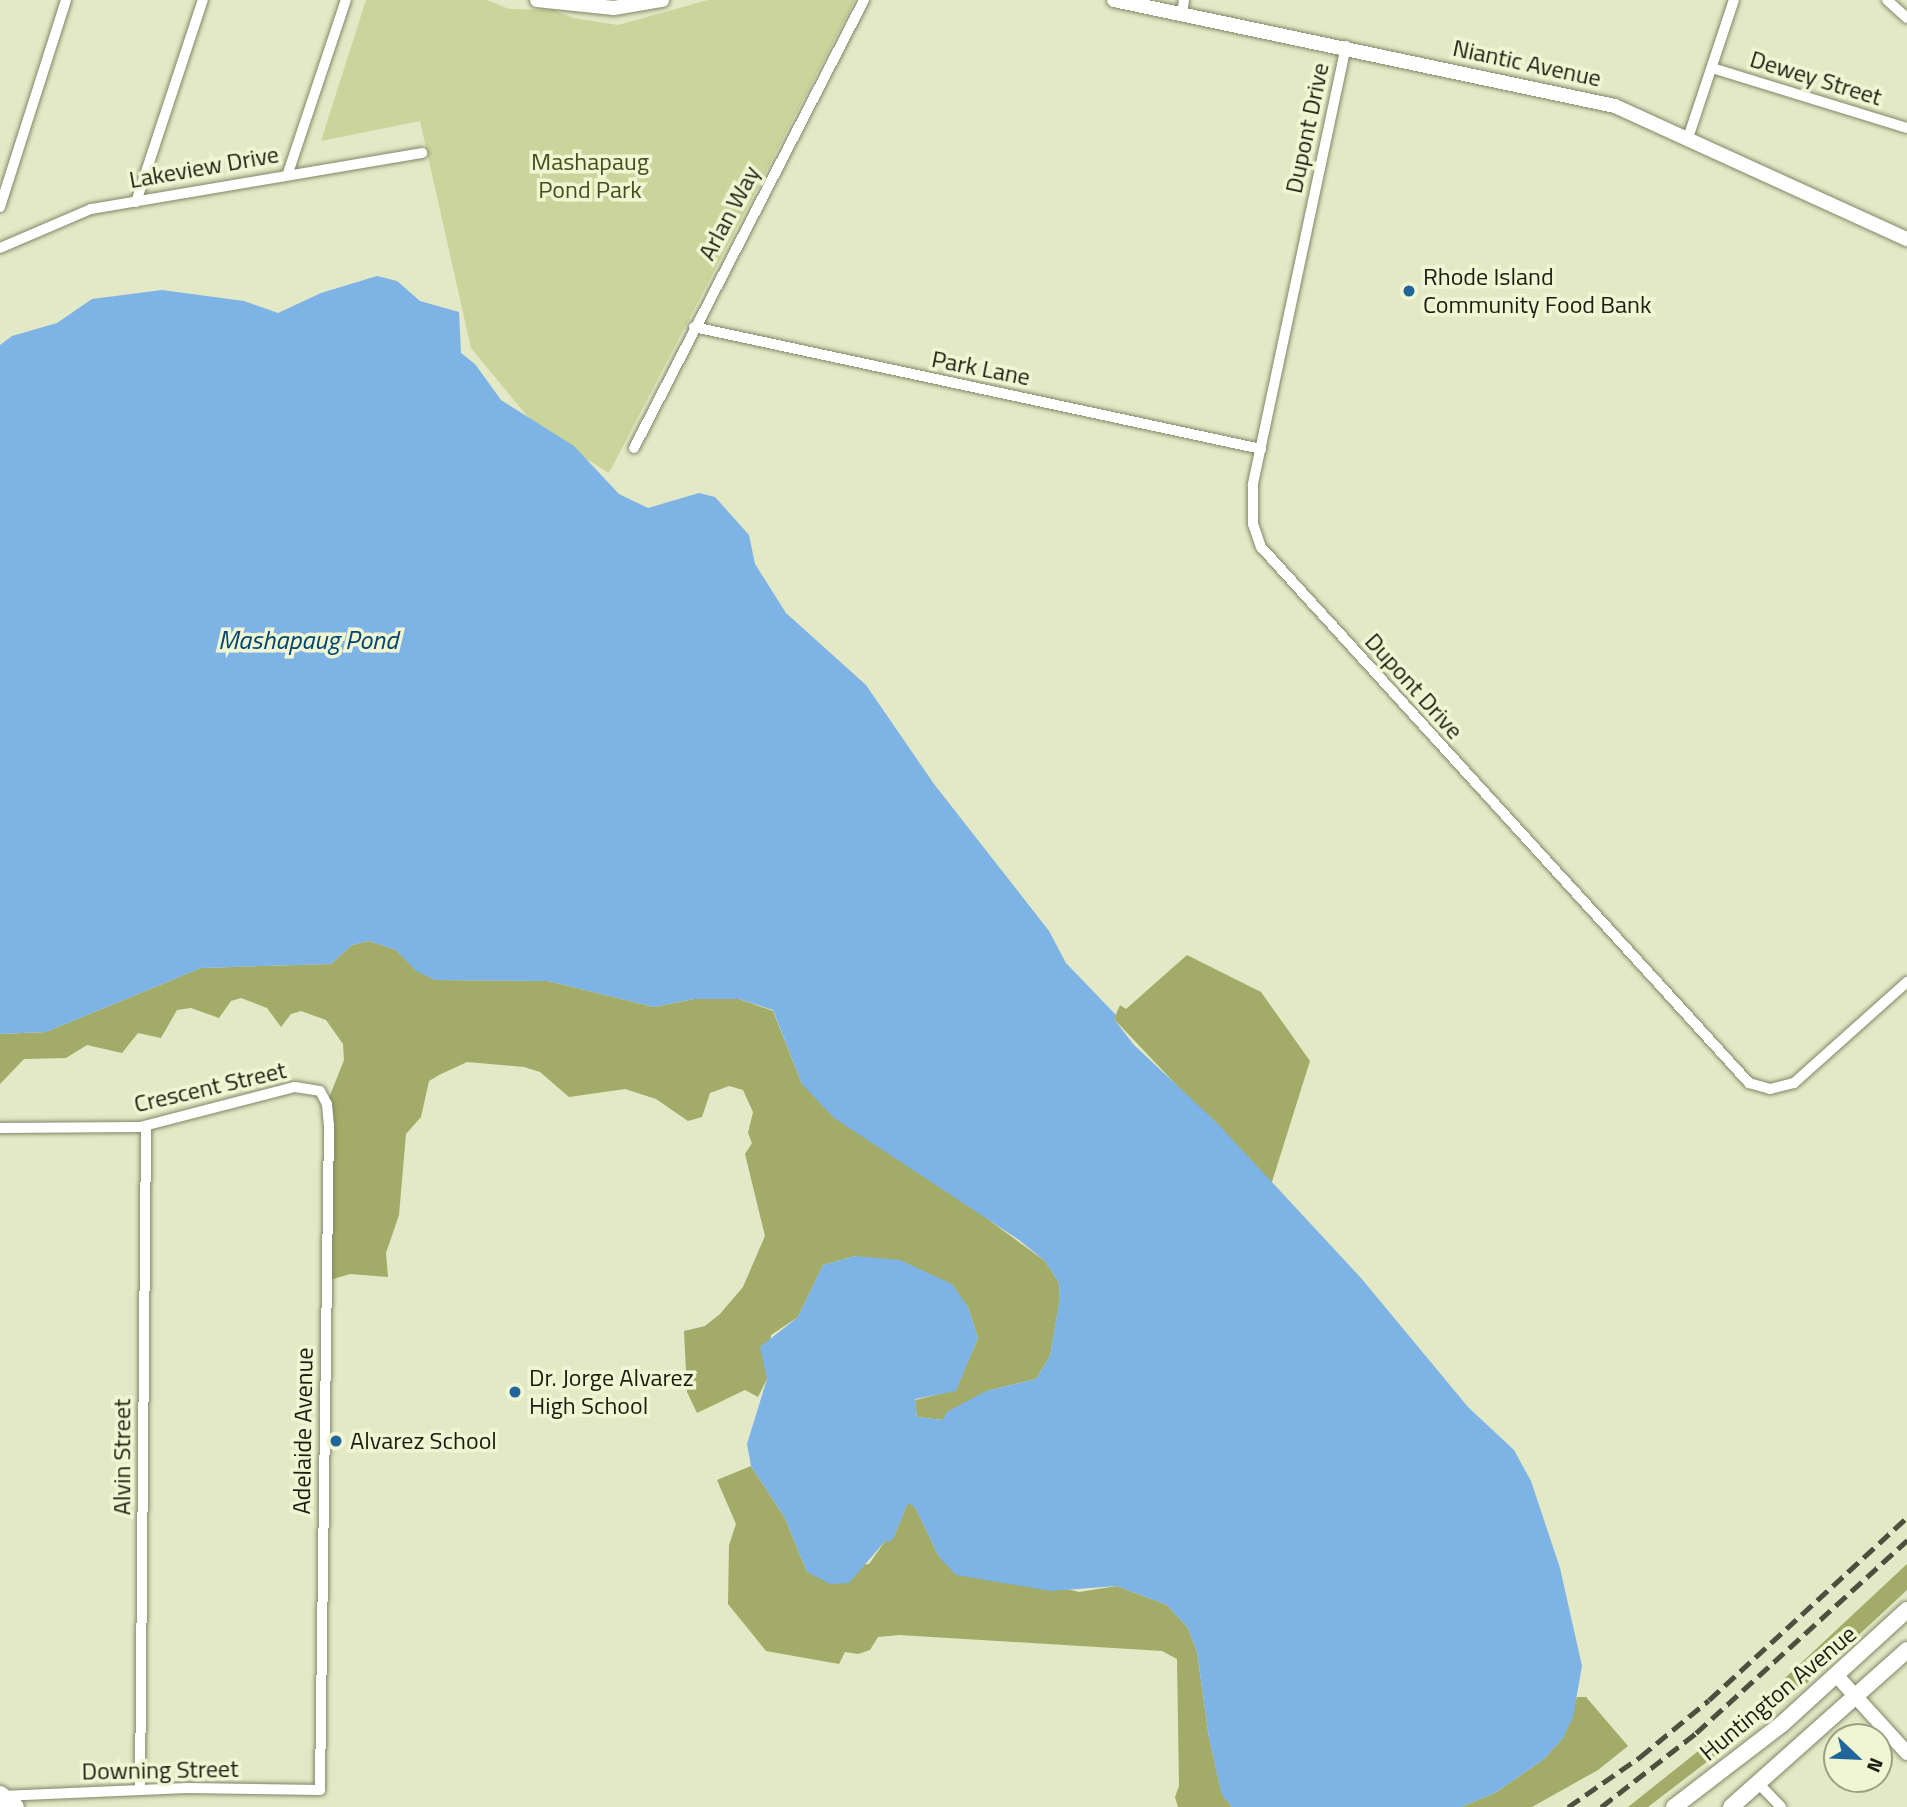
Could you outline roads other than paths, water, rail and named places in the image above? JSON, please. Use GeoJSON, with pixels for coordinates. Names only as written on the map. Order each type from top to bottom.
{"type":"FeatureCollection","features":[{"type":"Feature","properties":{"kind":"main road","name":"Huntington Avenue"},"geometry":{"type":"LineString","coordinates":[[1674,1807],[1837,1676],[1907,1610]]}},
{"type":"Feature","properties":{"kind":"main road"},"geometry":{"type":"LineString","coordinates":[[1731,1807],[1907,1650]]}},
{"type":"Feature","properties":{"kind":"main road"},"geometry":{"type":"LineString","coordinates":[[0,1795],[15,1807]]}},
{"type":"Feature","properties":{"kind":"street"},"geometry":{"type":"LineString","coordinates":[[0,207],[66,0]]}},
{"type":"Feature","properties":{"kind":"street"},"geometry":{"type":"LineString","coordinates":[[136,202],[203,0]]}},
{"type":"Feature","properties":{"kind":"street"},"geometry":{"type":"LineString","coordinates":[[288,173],[346,0]]}},
{"type":"Feature","properties":{"kind":"street"},"geometry":{"type":"LineString","coordinates":[[537,0],[614,8],[662,0]]}},
{"type":"Feature","properties":{"kind":"street","name":"Arlan Way"},"geometry":{"type":"LineString","coordinates":[[635,448],[694,327],[864,0]]}},
{"type":"Feature","properties":{"kind":"street","name":"Niantic Avenue"},"geometry":{"type":"LineString","coordinates":[[1114,0],[1183,7],[1346,47],[1615,106],[1907,239]]}},
{"type":"Feature","properties":{"kind":"street"},"geometry":{"type":"LineString","coordinates":[[1688,138],[1734,0]]}},
{"type":"Feature","properties":{"kind":"street"},"geometry":{"type":"LineString","coordinates":[[1887,0],[1907,18]]}},
{"type":"Feature","properties":{"kind":"street","name":"Dupont Drive"},"geometry":{"type":"LineString","coordinates":[[1346,47],[1261,449],[1252,511],[1256,536],[1272,563],[1742,1077],[1763,1089],[1794,1083],[1907,982]]}},
{"type":"Feature","properties":{"kind":"street","name":"Dewey Street"},"geometry":{"type":"LineString","coordinates":[[1712,68],[1907,128]]}},
{"type":"Feature","properties":{"kind":"street","name":"Lakeview Drive"},"geometry":{"type":"LineString","coordinates":[[0,248],[91,209],[288,173],[422,153]]}},
{"type":"Feature","properties":{"kind":"street","name":"Park Lane"},"geometry":{"type":"LineString","coordinates":[[694,327],[1261,449]]}},
{"type":"Feature","properties":{"kind":"street","name":"Crescent Street"},"geometry":{"type":"LineString","coordinates":[[0,1129],[146,1126],[234,1100],[303,1088]]}},
{"type":"Feature","properties":{"kind":"street","name":"Adelaide Avenue"},"geometry":{"type":"LineString","coordinates":[[303,1088],[320,1091],[329,1125],[320,1790]]}},
{"type":"Feature","properties":{"kind":"street","name":"Alvin Street"},"geometry":{"type":"LineString","coordinates":[[140,1790],[146,1126]]}},
{"type":"Feature","properties":{"kind":"street"},"geometry":{"type":"LineString","coordinates":[[1837,1676],[1907,1753]]}},
{"type":"Feature","properties":{"kind":"street"},"geometry":{"type":"LineString","coordinates":[[1758,1783],[1781,1807]]}},
{"type":"Feature","properties":{"kind":"street","name":"Downing Street"},"geometry":{"type":"LineString","coordinates":[[0,1795],[140,1790],[320,1790]]}},
{"type":"Feature","properties":{"kind":"water","name":"Mashapaug Pond"},"geometry":{"type":"Polygon","coordinates":[[[377,276],[397,281],[420,301],[459,312],[461,353],[475,364],[501,400],[574,446],[619,494],[648,508],[699,493],[715,497],[749,535],[755,564],[786,613],[866,685],[934,784],[1049,931],[1066,963],[1116,1015],[1114,1019],[1134,1045],[1216,1122],[1361,1278],[1468,1407],[1514,1450],[1531,1481],[1560,1568],[1582,1666],[1573,1717],[1563,1738],[1544,1759],[1495,1793],[1461,1807],[1232,1807],[1222,1795],[1209,1738],[1197,1652],[1188,1628],[1167,1605],[1117,1586],[1051,1591],[956,1575],[939,1557],[915,1507],[908,1503],[893,1539],[887,1543],[887,1539],[849,1583],[830,1584],[807,1572],[785,1518],[751,1466],[747,1444],[767,1379],[760,1347],[798,1317],[823,1265],[855,1256],[900,1260],[952,1284],[968,1307],[978,1338],[956,1391],[915,1399],[917,1417],[943,1420],[947,1412],[986,1391],[1036,1379],[1050,1356],[1060,1298],[1059,1283],[1045,1261],[1019,1240],[834,1118],[802,1084],[773,1010],[739,999],[694,999],[654,1007],[548,981],[435,980],[416,971],[396,950],[369,941],[352,945],[331,964],[201,968],[46,1032],[0,1034],[0,345],[12,336],[57,323],[92,299],[162,290],[244,301],[278,313],[321,293],[377,276]]]}},
{"type":"Feature","properties":{"kind":"railway"},"geometry":{"type":"LineString","coordinates":[[1568,1807],[1640,1757],[1709,1700],[1907,1517]]}},
{"type":"Feature","properties":{"kind":"railway"},"geometry":{"type":"LineString","coordinates":[[1601,1807],[1696,1733],[1907,1540]]}},
{"type":"Feature","properties":{"kind":"place","name":"Rhode Island Community Food Bank"},"geometry":{"type":"Point","coordinates":[1409,291]}},
{"type":"Feature","properties":{"kind":"place","name":"Dr. Jorge Alvarez High School"},"geometry":{"type":"Point","coordinates":[515,1392]}},
{"type":"Feature","properties":{"kind":"place","name":"Alvarez School"},"geometry":{"type":"Point","coordinates":[336,1441]}},
{"type":"Feature","properties":{"kind":"park label","name":"Mashapaug Pond Park"},"geometry":{"type":"Point","coordinates":[590,176]}}]}
